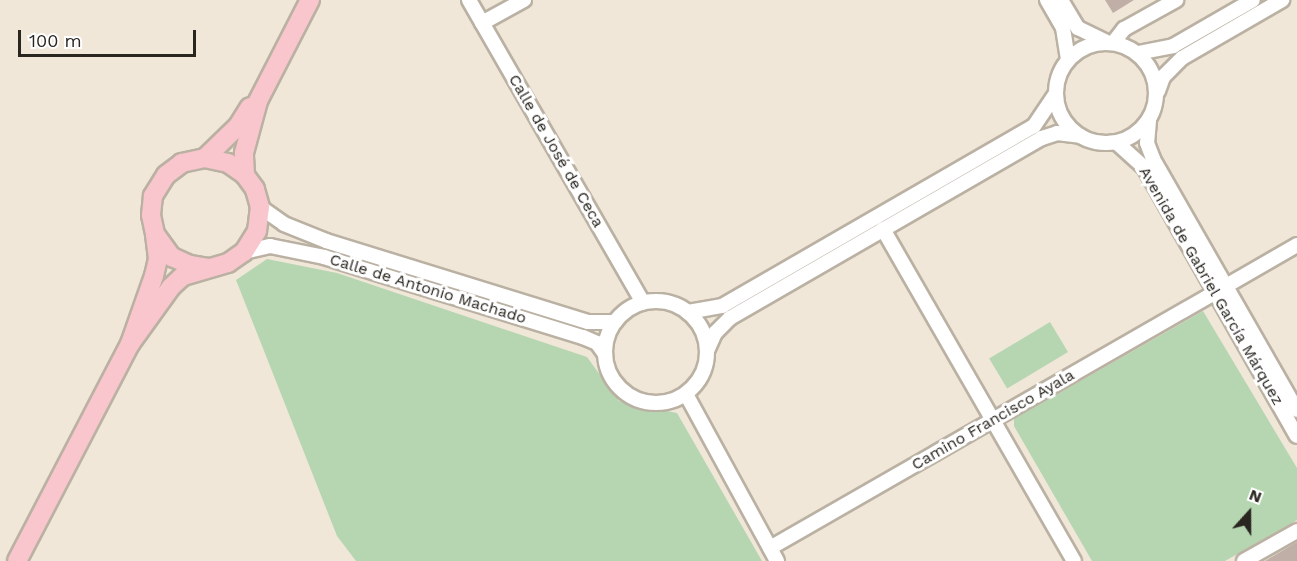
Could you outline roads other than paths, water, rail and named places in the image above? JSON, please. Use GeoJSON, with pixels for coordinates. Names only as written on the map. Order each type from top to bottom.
{"type":"FeatureCollection","features":[{"type":"Feature","properties":{"kind":"main road"},"geometry":{"type":"LineString","coordinates":[[205,158],[238,126],[272,72],[310,0]]}},
{"type":"Feature","properties":{"kind":"main road"},"geometry":{"type":"LineString","coordinates":[[245,175],[249,127],[272,72]]}},
{"type":"Feature","properties":{"kind":"main road"},"geometry":{"type":"LineString","coordinates":[[17,561],[130,344],[158,259],[151,215],[153,196],[166,175],[183,163],[205,158],[228,163],[245,175],[255,189],[260,207],[257,231],[244,252],[228,263],[183,276],[171,287],[130,344]]}},
{"type":"Feature","properties":{"kind":"main road"},"geometry":{"type":"LineString","coordinates":[[155,234],[172,257],[190,266],[208,268]]}},
{"type":"Feature","properties":{"kind":"street","name":"Calle de José de Ceca"},"geometry":{"type":"LineString","coordinates":[[469,0],[643,303]]}},
{"type":"Feature","properties":{"kind":"street"},"geometry":{"type":"LineString","coordinates":[[482,23],[524,0]]}},
{"type":"Feature","properties":{"kind":"street"},"geometry":{"type":"LineString","coordinates":[[1047,0],[1063,28],[1068,59]]}},
{"type":"Feature","properties":{"kind":"street"},"geometry":{"type":"LineString","coordinates":[[1061,0],[1078,28],[1138,53],[1149,65],[1157,93]]}},
{"type":"Feature","properties":{"kind":"street"},"geometry":{"type":"LineString","coordinates":[[1080,136],[1059,113],[1055,95],[1056,82],[1068,59],[1091,44],[1110,43],[1124,29],[1176,0]]}},
{"type":"Feature","properties":{"kind":"street"},"geometry":{"type":"LineString","coordinates":[[1138,53],[1173,46],[1253,0]]}},
{"type":"Feature","properties":{"kind":"street"},"geometry":{"type":"LineString","coordinates":[[707,351],[699,324],[688,312],[657,301],[643,303],[615,322],[605,354],[615,382],[630,395],[646,402],[667,402],[686,394],[699,380],[715,333],[730,318],[1042,138],[1057,133],[1080,136],[1096,143],[1117,143],[1136,135],[1149,121],[1163,77],[1182,58],[1282,0]]}},
{"type":"Feature","properties":{"kind":"street"},"geometry":{"type":"LineString","coordinates":[[688,312],[722,306],[1034,126],[1055,95]]}},
{"type":"Feature","properties":{"kind":"street","name":"Avenida de Gabriel García Márquez"},"geometry":{"type":"LineString","coordinates":[[1149,121],[1147,143],[1153,159],[1297,436]]}},
{"type":"Feature","properties":{"kind":"street","name":"Avenida de Gabriel García Márquez"},"geometry":{"type":"LineString","coordinates":[[1117,143],[1144,167],[1221,289],[1292,390],[1297,410]]}},
{"type":"Feature","properties":{"kind":"street","name":"Calle de Antonio Machado"},"geometry":{"type":"LineString","coordinates":[[260,207],[284,224],[326,241],[588,322],[615,322]]}},
{"type":"Feature","properties":{"kind":"street"},"geometry":{"type":"LineString","coordinates":[[883,229],[1074,561]]}},
{"type":"Feature","properties":{"kind":"street","name":"Camino Francisco Ayala"},"geometry":{"type":"LineString","coordinates":[[770,549],[1297,245]]}},
{"type":"Feature","properties":{"kind":"street","name":"Calle de Antonio Machado"},"geometry":{"type":"LineString","coordinates":[[244,252],[270,246],[324,257],[583,337],[597,343],[605,354]]}},
{"type":"Feature","properties":{"kind":"street"},"geometry":{"type":"LineString","coordinates":[[686,394],[777,561]]}},
{"type":"Feature","properties":{"kind":"street"},"geometry":{"type":"LineString","coordinates":[[1244,561],[1297,531]]}}]}
